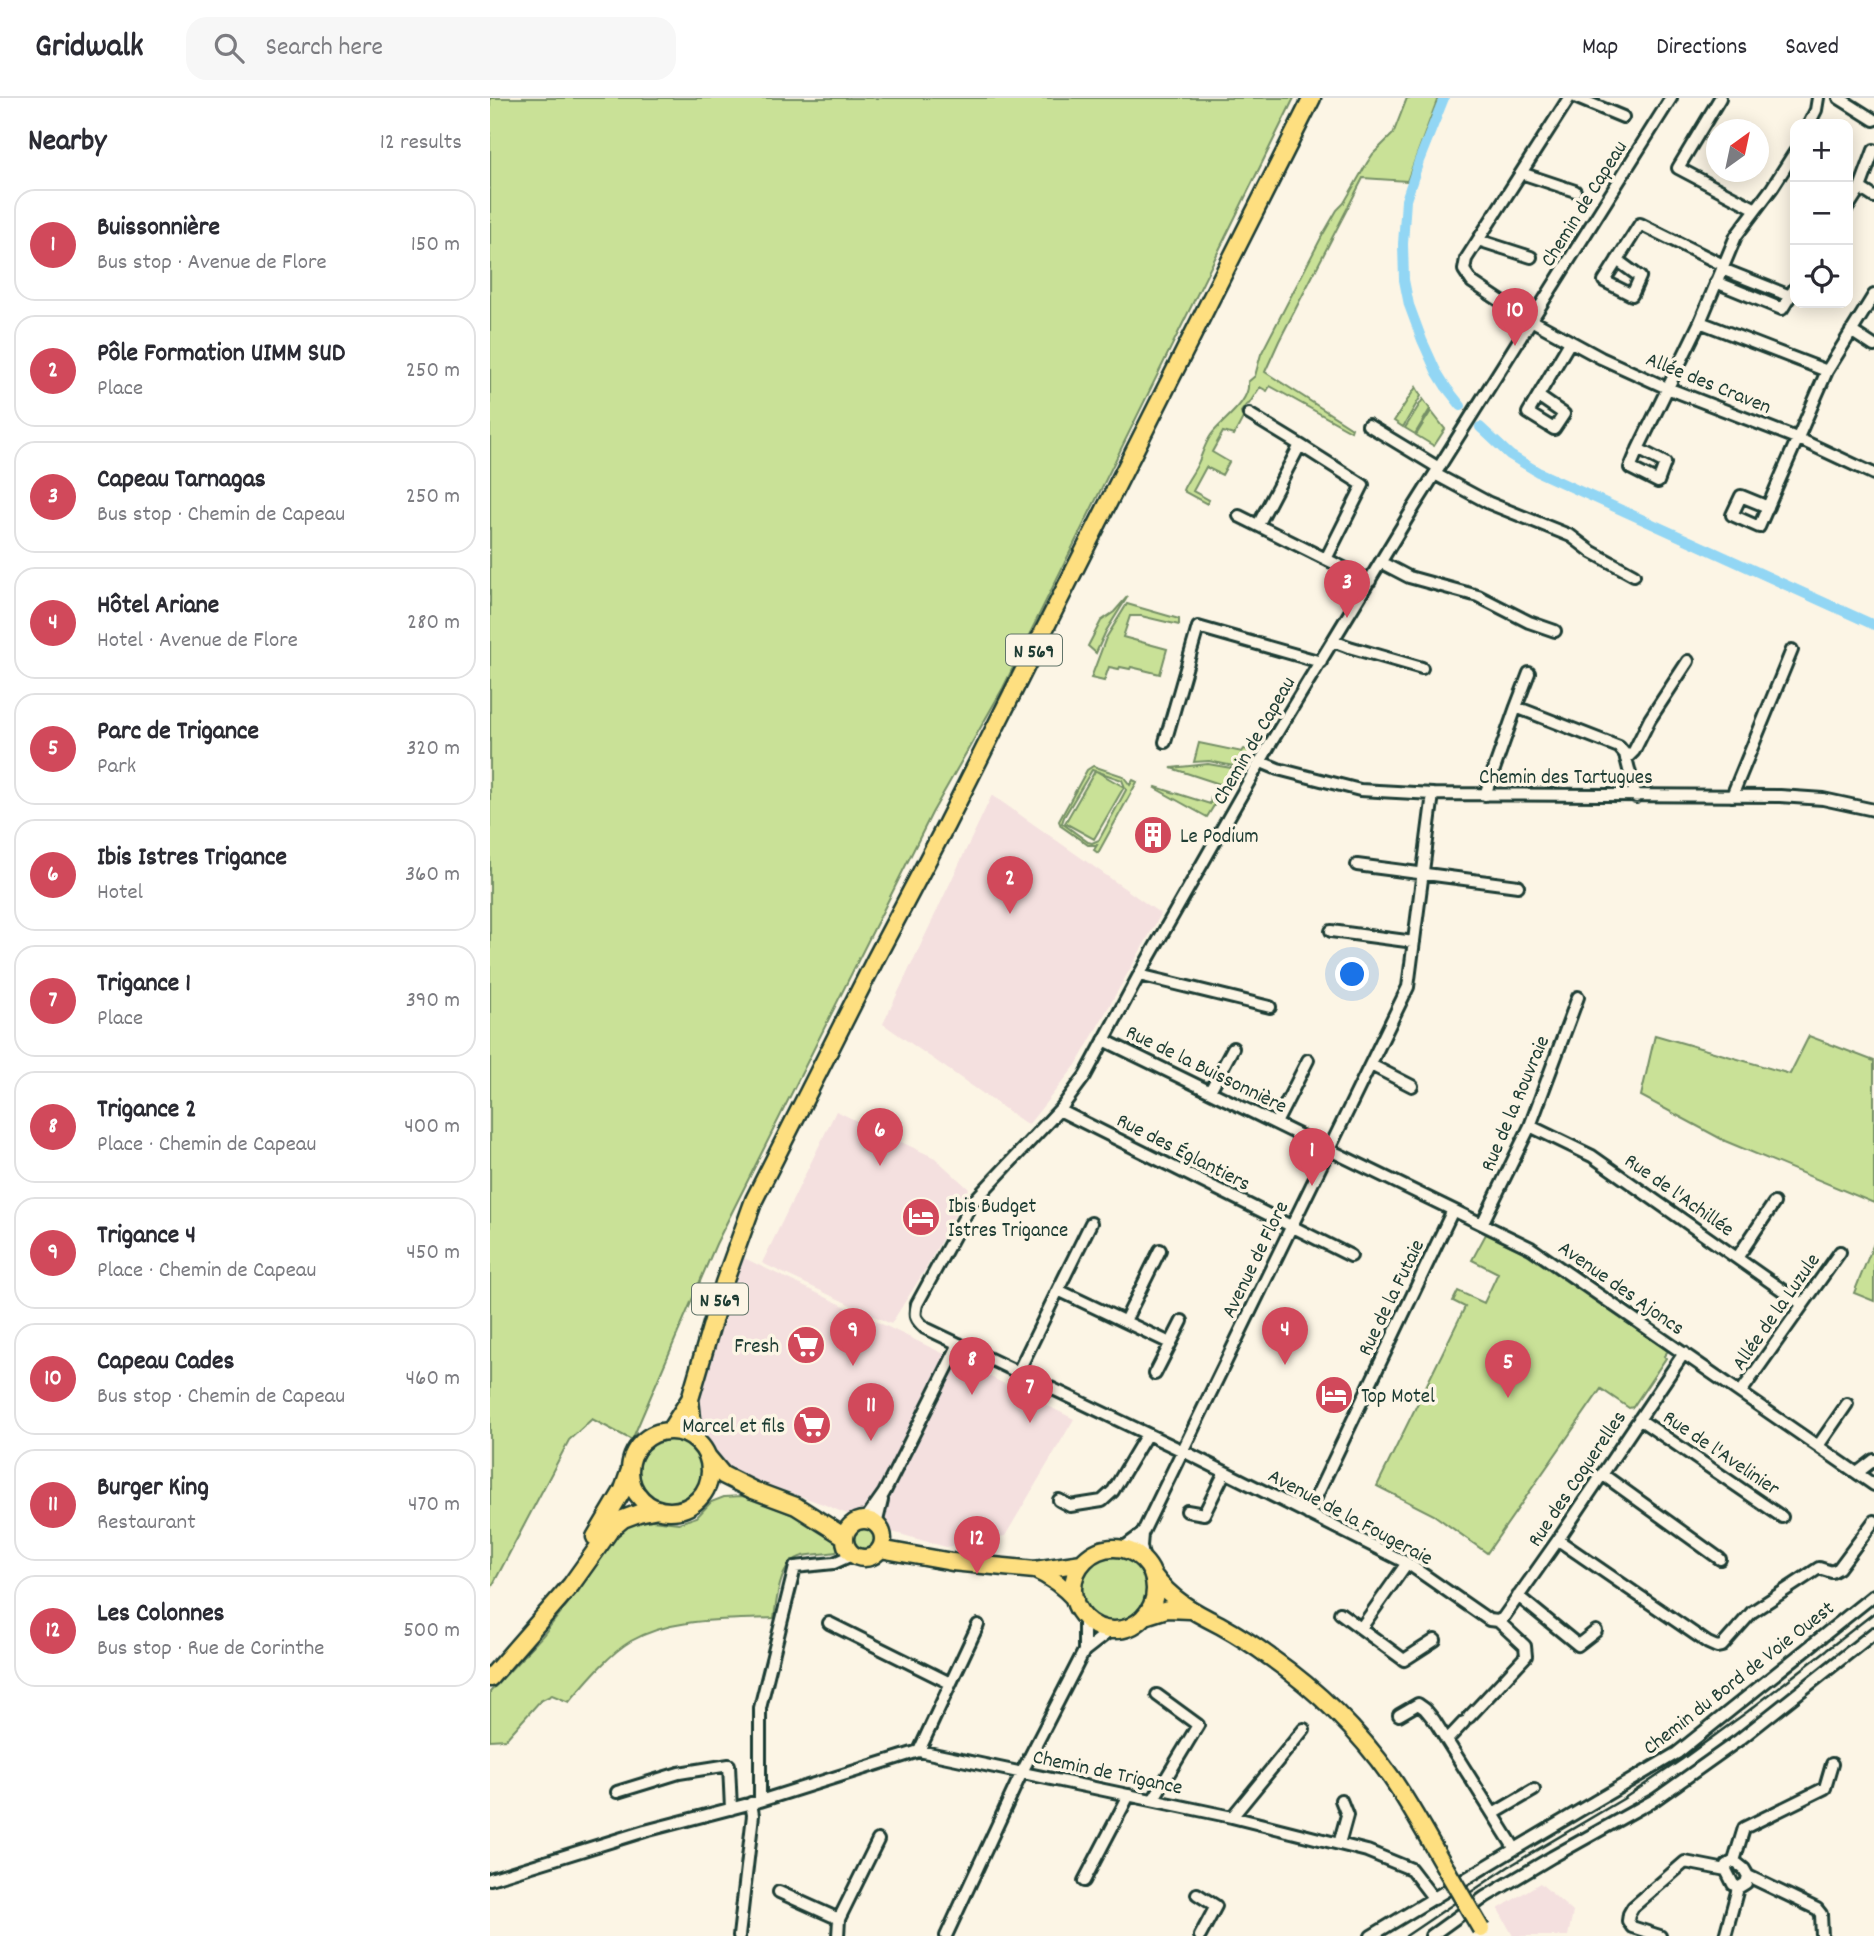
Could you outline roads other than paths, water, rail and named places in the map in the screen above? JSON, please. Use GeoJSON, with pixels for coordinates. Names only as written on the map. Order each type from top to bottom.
{"type":"FeatureCollection","features":[{"type":"Feature","properties":{"kind":"main road","name":"N 569"},"geometry":{"type":"LineString","coordinates":[[670,1430],[690,1399],[724,1283],[754,1200],[1312,98]]}},
{"type":"Feature","properties":{"kind":"main road","name":"N 569"},"geometry":{"type":"LineString","coordinates":[[690,1399],[693,1428],[708,1457]]}},
{"type":"Feature","properties":{"kind":"main road"},"geometry":{"type":"LineString","coordinates":[[580,1571],[592,1542],[623,1490],[632,1457],[638,1446],[647,1437],[670,1430],[698,1441]]}},
{"type":"Feature","properties":{"kind":"main road"},"geometry":{"type":"LineString","coordinates":[[708,1457],[723,1475],[753,1490],[796,1506],[816,1518],[867,1532],[914,1555],[952,1562],[1035,1570],[1082,1563]]}},
{"type":"Feature","properties":{"kind":"main road"},"geometry":{"type":"LineString","coordinates":[[698,1500],[710,1480],[708,1457]]}},
{"type":"Feature","properties":{"kind":"main road"},"geometry":{"type":"LineString","coordinates":[[630,1470],[637,1494],[658,1509],[669,1511],[690,1506],[718,1490],[753,1490]]}},
{"type":"Feature","properties":{"kind":"main road"},"geometry":{"type":"LineString","coordinates":[[490,1678],[563,1595],[611,1529],[623,1519],[658,1509]]}},
{"type":"Feature","properties":{"kind":"main road"},"geometry":{"type":"LineString","coordinates":[[867,1532],[870,1558],[852,1555],[847,1550],[867,1532]]}},
{"type":"Feature","properties":{"kind":"main road"},"geometry":{"type":"LineString","coordinates":[[1074,1600],[1073,1587],[1082,1563],[1099,1551],[1109,1548],[1129,1550],[1144,1561],[1172,1597],[1270,1657],[1318,1694],[1344,1720],[1390,1776],[1483,1933]]}},
{"type":"Feature","properties":{"kind":"main road"},"geometry":{"type":"LineString","coordinates":[[1035,1570],[1060,1584],[1084,1617],[1111,1630],[1124,1629],[1145,1616],[1155,1597],[1153,1575]]}},
{"type":"Feature","properties":{"kind":"main road"},"geometry":{"type":"LineString","coordinates":[[1145,1616],[1167,1609],[1190,1610]]}},
{"type":"Feature","properties":{"kind":"street"},"geometry":{"type":"LineString","coordinates":[[1531,257],[1478,240],[1569,98]]}},
{"type":"Feature","properties":{"kind":"street"},"geometry":{"type":"LineString","coordinates":[[1577,98],[1623,117]]}},
{"type":"Feature","properties":{"kind":"street","name":"Chemin de Capeau"},"geometry":{"type":"LineString","coordinates":[[958,1344],[925,1328],[914,1315],[917,1304],[972,1203],[1059,1110],[1085,1076],[1139,975],[1333,640],[1671,98]]}},
{"type":"Feature","properties":{"kind":"street"},"geometry":{"type":"LineString","coordinates":[[1720,98],[1678,168],[1756,209]]}},
{"type":"Feature","properties":{"kind":"street"},"geometry":{"type":"LineString","coordinates":[[1811,119],[1818,98]]}},
{"type":"Feature","properties":{"kind":"street"},"geometry":{"type":"LineString","coordinates":[[1839,98],[1874,120]]}},
{"type":"Feature","properties":{"kind":"street"},"geometry":{"type":"LineString","coordinates":[[1853,199],[1874,150]]}},
{"type":"Feature","properties":{"kind":"street"},"geometry":{"type":"LineString","coordinates":[[1638,449],[1700,322],[1736,236],[1790,159]]}},
{"type":"Feature","properties":{"kind":"street"},"geometry":{"type":"LineString","coordinates":[[1521,173],[1575,191]]}},
{"type":"Feature","properties":{"kind":"street"},"geometry":{"type":"LineString","coordinates":[[1860,188],[1874,197]]}},
{"type":"Feature","properties":{"kind":"street"},"geometry":{"type":"LineString","coordinates":[[1617,260],[1640,224],[1723,267],[1790,291]]}},
{"type":"Feature","properties":{"kind":"street","name":"Allée des Craven"},"geometry":{"type":"LineString","coordinates":[[1478,240],[1466,259],[1464,270],[1472,282],[1520,314],[1570,342],[1667,388],[1798,439],[1874,474]]}},
{"type":"Feature","properties":{"kind":"street"},"geometry":{"type":"LineString","coordinates":[[1716,282],[1782,309],[1790,297]]}},
{"type":"Feature","properties":{"kind":"street"},"geometry":{"type":"LineString","coordinates":[[1768,507],[1827,371],[1874,295]]}},
{"type":"Feature","properties":{"kind":"street"},"geometry":{"type":"LineString","coordinates":[[1700,322],[1827,371]]}},
{"type":"Feature","properties":{"kind":"street"},"geometry":{"type":"LineString","coordinates":[[1851,331],[1874,346]]}},
{"type":"Feature","properties":{"kind":"street"},"geometry":{"type":"LineString","coordinates":[[1538,396],[1570,342]]}},
{"type":"Feature","properties":{"kind":"street"},"geometry":{"type":"LineString","coordinates":[[1249,414],[1363,485],[1326,559]]}},
{"type":"Feature","properties":{"kind":"street"},"geometry":{"type":"LineString","coordinates":[[1368,425],[1489,503],[1571,536],[1592,552],[1634,575]]}},
{"type":"Feature","properties":{"kind":"street"},"geometry":{"type":"LineString","coordinates":[[1258,525],[1300,445]]}},
{"type":"Feature","properties":{"kind":"street"},"geometry":{"type":"LineString","coordinates":[[1239,516],[1370,581]]}},
{"type":"Feature","properties":{"kind":"street"},"geometry":{"type":"LineString","coordinates":[[1381,563],[1409,577],[1478,596],[1529,622],[1555,631]]}},
{"type":"Feature","properties":{"kind":"street"},"geometry":{"type":"LineString","coordinates":[[1165,742],[1198,627],[1321,662]]}},
{"type":"Feature","properties":{"kind":"street"},"geometry":{"type":"LineString","coordinates":[[1333,640],[1422,668]]}},
{"type":"Feature","properties":{"kind":"street"},"geometry":{"type":"LineString","coordinates":[[1732,796],[1792,650]]}},
{"type":"Feature","properties":{"kind":"street"},"geometry":{"type":"LineString","coordinates":[[1626,759],[1634,751],[1650,719],[1688,660]]}},
{"type":"Feature","properties":{"kind":"street"},"geometry":{"type":"LineString","coordinates":[[1485,795],[1529,673]]}},
{"type":"Feature","properties":{"kind":"street"},"geometry":{"type":"LineString","coordinates":[[1516,707],[1619,747],[1625,754],[1636,797]]}},
{"type":"Feature","properties":{"kind":"street","name":"Chemin des Tartugues"},"geometry":{"type":"LineString","coordinates":[[1261,762],[1360,790],[1485,795],[1780,796],[1823,799],[1874,810]]}},
{"type":"Feature","properties":{"kind":"street","name":"Avenue de Flore"},"geometry":{"type":"LineString","coordinates":[[1144,1561],[1142,1534],[1408,987],[1433,794]]}},
{"type":"Feature","properties":{"kind":"street"},"geometry":{"type":"LineString","coordinates":[[1357,865],[1518,886]]}},
{"type":"Feature","properties":{"kind":"street"},"geometry":{"type":"LineString","coordinates":[[1331,931],[1413,943]]}},
{"type":"Feature","properties":{"kind":"street"},"geometry":{"type":"LineString","coordinates":[[1139,975],[1269,1007]]}},
{"type":"Feature","properties":{"kind":"street","name":"Rue de la Rouvraie"},"geometry":{"type":"LineString","coordinates":[[1482,1224],[1530,1126],[1578,997]]}},
{"type":"Feature","properties":{"kind":"street","name":"Rue de la Buissonnière"},"geometry":{"type":"LineString","coordinates":[[1104,1040],[1330,1150]]}},
{"type":"Feature","properties":{"kind":"street"},"geometry":{"type":"LineString","coordinates":[[1210,1091],[1233,1048]]}},
{"type":"Feature","properties":{"kind":"street"},"geometry":{"type":"LineString","coordinates":[[1276,1123],[1308,1060]]}},
{"type":"Feature","properties":{"kind":"street"},"geometry":{"type":"LineString","coordinates":[[1371,1065],[1412,1086]]}},
{"type":"Feature","properties":{"kind":"street","name":"Rue des Églantiers"},"geometry":{"type":"LineString","coordinates":[[1059,1110],[1351,1256]]}},
{"type":"Feature","properties":{"kind":"street","name":"Rue de l'Achillée"},"geometry":{"type":"LineString","coordinates":[[1530,1126],[1592,1156],[1802,1304]]}},
{"type":"Feature","properties":{"kind":"street","name":"Avenue des Ajoncs"},"geometry":{"type":"LineString","coordinates":[[1330,1150],[1531,1248],[1874,1485]]}},
{"type":"Feature","properties":{"kind":"street"},"geometry":{"type":"LineString","coordinates":[[1737,1258],[1774,1203]]}},
{"type":"Feature","properties":{"kind":"street","name":"Rue de la Futaie"},"geometry":{"type":"LineString","coordinates":[[1308,1514],[1453,1210]]}},
{"type":"Feature","properties":{"kind":"street"},"geometry":{"type":"LineString","coordinates":[[1018,1372],[1091,1223]]}},
{"type":"Feature","properties":{"kind":"street"},"geometry":{"type":"LineString","coordinates":[[1125,1321],[1160,1250]]}},
{"type":"Feature","properties":{"kind":"street","name":"Allée de la Luzule"},"geometry":{"type":"LineString","coordinates":[[1741,1392],[1840,1252]]}},
{"type":"Feature","properties":{"kind":"street"},"geometry":{"type":"LineString","coordinates":[[1058,1290],[1170,1343]]}},
{"type":"Feature","properties":{"kind":"street"},"geometry":{"type":"LineString","coordinates":[[1155,1374],[1182,1321]]}},
{"type":"Feature","properties":{"kind":"street"},"geometry":{"type":"LineString","coordinates":[[867,1532],[958,1344]]}},
{"type":"Feature","properties":{"kind":"street","name":"Avenue de la Fougeraie"},"geometry":{"type":"LineString","coordinates":[[958,1344],[1407,1563],[1489,1620],[1498,1621],[1525,1646],[1526,1656],[1447,1740]]}},
{"type":"Feature","properties":{"kind":"street","name":"Rue des Coquerelles"},"geometry":{"type":"LineString","coordinates":[[1498,1621],[1503,1618],[1558,1540],[1684,1353]]}},
{"type":"Feature","properties":{"kind":"street"},"geometry":{"type":"LineString","coordinates":[[1818,1446],[1847,1404]]}},
{"type":"Feature","properties":{"kind":"street","name":"Rue de l'Avelinier"},"geometry":{"type":"LineString","coordinates":[[1639,1419],[1782,1517]]}},
{"type":"Feature","properties":{"kind":"street"},"geometry":{"type":"LineString","coordinates":[[1059,1500],[1070,1506],[1102,1501],[1113,1491],[1146,1434]]}},
{"type":"Feature","properties":{"kind":"street"},"geometry":{"type":"LineString","coordinates":[[1857,1473],[1874,1460]]}},
{"type":"Feature","properties":{"kind":"street"},"geometry":{"type":"LineString","coordinates":[[1188,1511],[1204,1514],[1225,1472]]}},
{"type":"Feature","properties":{"kind":"street"},"geometry":{"type":"LineString","coordinates":[[1602,1475],[1720,1559]]}},
{"type":"Feature","properties":{"kind":"street"},"geometry":{"type":"LineString","coordinates":[[1558,1540],[1717,1647],[1728,1641],[1752,1612],[1819,1569],[1832,1572],[1839,1568],[1874,1521]]}},
{"type":"Feature","properties":{"kind":"street"},"geometry":{"type":"LineString","coordinates":[[1119,1548],[1142,1534]]}},
{"type":"Feature","properties":{"kind":"street"},"geometry":{"type":"LineString","coordinates":[[738,1936],[756,1802],[760,1708],[795,1567],[834,1563],[852,1555]]}},
{"type":"Feature","properties":{"kind":"street"},"geometry":{"type":"LineString","coordinates":[[1361,1628],[1407,1563]]}},
{"type":"Feature","properties":{"kind":"street","name":"Chemin du Bord de Voie Ouest"},"geometry":{"type":"LineString","coordinates":[[1371,1936],[1677,1753],[1874,1595]]}},
{"type":"Feature","properties":{"kind":"street"},"geometry":{"type":"LineString","coordinates":[[1518,1596],[1578,1645],[1596,1631]]}},
{"type":"Feature","properties":{"kind":"street"},"geometry":{"type":"LineString","coordinates":[[1340,1613],[1404,1660],[1435,1640]]}},
{"type":"Feature","properties":{"kind":"street"},"geometry":{"type":"LineString","coordinates":[[1084,1617],[1084,1651]]}},
{"type":"Feature","properties":{"kind":"street"},"geometry":{"type":"LineString","coordinates":[[829,1623],[950,1684]]}},
{"type":"Feature","properties":{"kind":"street"},"geometry":{"type":"LineString","coordinates":[[919,1751],[978,1625]]}},
{"type":"Feature","properties":{"kind":"street"},"geometry":{"type":"LineString","coordinates":[[946,1936],[1023,1772],[1084,1651],[1111,1630]]}},
{"type":"Feature","properties":{"kind":"street"},"geometry":{"type":"LineString","coordinates":[[1431,1936],[1485,1897],[1656,1799],[1739,1740],[1874,1633]]}},
{"type":"Feature","properties":{"kind":"street"},"geometry":{"type":"LineString","coordinates":[[1153,1800],[1198,1725],[1157,1695]]}},
{"type":"Feature","properties":{"kind":"street"},"geometry":{"type":"LineString","coordinates":[[1399,1715],[1418,1704],[1425,1709],[1515,1849]]}},
{"type":"Feature","properties":{"kind":"street"},"geometry":{"type":"LineString","coordinates":[[1233,1817],[1304,1729]]}},
{"type":"Feature","properties":{"kind":"street","name":"Chemin de Trigance"},"geometry":{"type":"LineString","coordinates":[[490,1879],[645,1831],[756,1802],[919,1751],[1233,1817],[1367,1851],[1411,1869],[1434,1899]]}},
{"type":"Feature","properties":{"kind":"street"},"geometry":{"type":"LineString","coordinates":[[1738,1888],[1726,1870],[1727,1865],[1734,1861],[1744,1828],[1825,1788],[1832,1764]]}},
{"type":"Feature","properties":{"kind":"street"},"geometry":{"type":"LineString","coordinates":[[617,1792],[679,1773],[729,1765],[731,1809]]}},
{"type":"Feature","properties":{"kind":"street"},"geometry":{"type":"LineString","coordinates":[[1493,1814],[1534,1790]]}},
{"type":"Feature","properties":{"kind":"street"},"geometry":{"type":"LineString","coordinates":[[1084,1881],[1129,1795]]}},
{"type":"Feature","properties":{"kind":"street"},"geometry":{"type":"LineString","coordinates":[[1339,1844],[1347,1815],[1341,1800]]}},
{"type":"Feature","properties":{"kind":"street"},"geometry":{"type":"LineString","coordinates":[[838,1936],[839,1919],[878,1840]]}},
{"type":"Feature","properties":{"kind":"street"},"geometry":{"type":"LineString","coordinates":[[1660,1936],[1632,1927],[1628,1921],[1633,1907],[1685,1861],[1726,1870]]}},
{"type":"Feature","properties":{"kind":"street"},"geometry":{"type":"LineString","coordinates":[[1734,1861],[1748,1876],[1817,1909],[1821,1914],[1822,1936]]}},
{"type":"Feature","properties":{"kind":"street"},"geometry":{"type":"LineString","coordinates":[[1738,1888],[1743,1887],[1748,1876]]}},
{"type":"Feature","properties":{"kind":"street"},"geometry":{"type":"LineString","coordinates":[[1725,1936],[1738,1888]]}},
{"type":"Feature","properties":{"kind":"street"},"geometry":{"type":"LineString","coordinates":[[779,1892],[839,1919]]}},
{"type":"Feature","properties":{"kind":"street"},"geometry":{"type":"LineString","coordinates":[[1197,1894],[1216,1906],[1200,1936]]}},
{"type":"Feature","properties":{"kind":"waterway"},"geometry":{"type":"LineString","coordinates":[[1444,98],[1406,200],[1404,280],[1409,305],[1436,371],[1461,406]]}},
{"type":"Feature","properties":{"kind":"waterway"},"geometry":{"type":"LineString","coordinates":[[1480,427],[1510,455],[1538,472],[1874,625]]}},
{"type":"Feature","properties":{"kind":"railway"},"geometry":{"type":"LineString","coordinates":[[1406,1936],[1508,1867],[1623,1799],[1681,1760],[1874,1613]]}},
{"type":"Feature","properties":{"kind":"place","name":"Capeau Cades"},"geometry":{"type":"Point","coordinates":[1515,346]}},
{"type":"Feature","properties":{"kind":"place","name":"Capeau Tarnagas"},"geometry":{"type":"Point","coordinates":[1347,618]}},
{"type":"Feature","properties":{"kind":"place","name":"Le Podium"},"geometry":{"type":"Point","coordinates":[1153,835]}},
{"type":"Feature","properties":{"kind":"place","name":"Pôle Formation UIMM SUD"},"geometry":{"type":"Point","coordinates":[1010,914]}},
{"type":"Feature","properties":{"kind":"place","name":"Ibis Istres Trigance"},"geometry":{"type":"Point","coordinates":[880,1166]}},
{"type":"Feature","properties":{"kind":"place","name":"Buissonnière"},"geometry":{"type":"Point","coordinates":[1312,1186]}},
{"type":"Feature","properties":{"kind":"place","name":"Ibis Budget Istres Trigance"},"geometry":{"type":"Point","coordinates":[921,1217]}},
{"type":"Feature","properties":{"kind":"place","name":"Fresh"},"geometry":{"type":"Point","coordinates":[806,1345]}},
{"type":"Feature","properties":{"kind":"place","name":"Hôtel Ariane"},"geometry":{"type":"Point","coordinates":[1285,1365]}},
{"type":"Feature","properties":{"kind":"place","name":"Trigance 4"},"geometry":{"type":"Point","coordinates":[853,1366]}},
{"type":"Feature","properties":{"kind":"place","name":"Trigance 2"},"geometry":{"type":"Point","coordinates":[972,1395]}},
{"type":"Feature","properties":{"kind":"place","name":"Top Motel"},"geometry":{"type":"Point","coordinates":[1334,1395]}},
{"type":"Feature","properties":{"kind":"place","name":"Parc de Trigance"},"geometry":{"type":"Point","coordinates":[1508,1398]}},
{"type":"Feature","properties":{"kind":"place","name":"Trigance 1"},"geometry":{"type":"Point","coordinates":[1030,1423]}},
{"type":"Feature","properties":{"kind":"place","name":"Marcel et fils"},"geometry":{"type":"Point","coordinates":[812,1425]}},
{"type":"Feature","properties":{"kind":"place","name":"Burger King"},"geometry":{"type":"Point","coordinates":[871,1441]}},
{"type":"Feature","properties":{"kind":"place","name":"Les Colonnes"},"geometry":{"type":"Point","coordinates":[977,1574]}}]}
